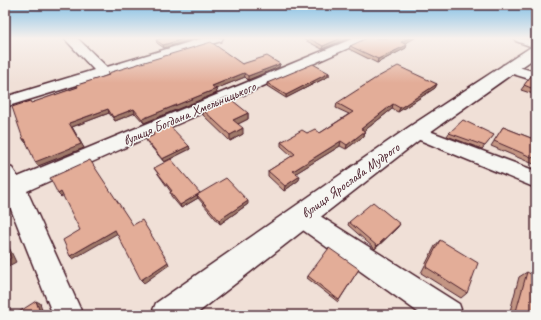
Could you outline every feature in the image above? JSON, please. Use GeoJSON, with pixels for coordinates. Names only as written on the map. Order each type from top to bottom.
{"type":"FeatureCollection","features":[{"type":"Feature","properties":{"kind":"street"},"geometry":{"type":"LineString","coordinates":[[85,53],[104,72]]}},
{"type":"Feature","properties":{"kind":"street"},"geometry":{"type":"LineString","coordinates":[[5,102],[167,53]]}},
{"type":"Feature","properties":{"kind":"street","name":"вулиця Богдана Хмельницького"},"geometry":{"type":"LineString","coordinates":[[9,181],[329,53]]}},
{"type":"Feature","properties":{"kind":"street","name":"вулиця Ярослава Мудрого"},"geometry":{"type":"LineString","coordinates":[[168,315],[416,132],[531,53]]}},
{"type":"Feature","properties":{"kind":"street"},"geometry":{"type":"LineString","coordinates":[[508,68],[536,77]]}},
{"type":"Feature","properties":{"kind":"street"},"geometry":{"type":"LineString","coordinates":[[416,132],[536,180]]}},
{"type":"Feature","properties":{"kind":"street"},"geometry":{"type":"LineString","coordinates":[[9,181],[68,315]]}},
{"type":"Feature","properties":{"kind":"street"},"geometry":{"type":"LineString","coordinates":[[301,216],[448,315]]}},
{"type":"Feature","properties":{"kind":"building"},"geometry":{"type":"Polygon","coordinates":[[[175,53],[226,53],[242,64],[267,56],[280,64],[248,76],[244,73],[212,86],[216,89],[142,119],[134,109],[113,117],[108,109],[69,123],[81,144],[35,162],[25,139],[23,139],[12,107],[30,101],[31,103],[78,87],[77,85],[109,75],[108,73],[175,53]]]}},
{"type":"Feature","properties":{"kind":"building"},"geometry":{"type":"Polygon","coordinates":[[[365,53],[391,53],[378,59],[365,53]]]}},
{"type":"Feature","properties":{"kind":"building"},"geometry":{"type":"Polygon","coordinates":[[[313,64],[329,73],[286,95],[267,83],[313,64]]]}},
{"type":"Feature","properties":{"kind":"building"},"geometry":{"type":"Polygon","coordinates":[[[398,66],[437,84],[400,108],[393,104],[361,129],[365,131],[347,145],[341,141],[293,171],[300,176],[285,186],[268,171],[295,154],[281,142],[302,130],[307,133],[315,129],[320,133],[353,112],[337,103],[398,66]]]}},
{"type":"Feature","properties":{"kind":"building"},"geometry":{"type":"Polygon","coordinates":[[[531,76],[536,77],[536,90],[524,85],[531,76]]]}},
{"type":"Feature","properties":{"kind":"building"},"geometry":{"type":"Polygon","coordinates":[[[228,97],[248,113],[233,120],[243,128],[230,135],[201,108],[228,97]]]}},
{"type":"Feature","properties":{"kind":"building"},"geometry":{"type":"Polygon","coordinates":[[[463,120],[494,135],[485,146],[449,133],[463,120]]]}},
{"type":"Feature","properties":{"kind":"building"},"geometry":{"type":"Polygon","coordinates":[[[169,125],[189,146],[162,159],[146,139],[154,135],[153,133],[169,125]]]}},
{"type":"Feature","properties":{"kind":"building"},"geometry":{"type":"Polygon","coordinates":[[[503,127],[536,140],[536,159],[494,141],[503,127]]]}},
{"type":"Feature","properties":{"kind":"building"},"geometry":{"type":"Polygon","coordinates":[[[171,159],[200,193],[180,205],[170,192],[172,191],[154,168],[171,159]]]}},
{"type":"Feature","properties":{"kind":"building"},"geometry":{"type":"Polygon","coordinates":[[[90,160],[133,225],[142,220],[168,262],[141,280],[115,230],[70,256],[63,240],[80,230],[61,192],[58,194],[50,178],[90,160]]]}},
{"type":"Feature","properties":{"kind":"building"},"geometry":{"type":"Polygon","coordinates":[[[226,178],[248,201],[219,220],[197,195],[226,178]]]}},
{"type":"Feature","properties":{"kind":"building"},"geometry":{"type":"Polygon","coordinates":[[[373,202],[400,224],[377,246],[349,222],[373,202]]]}},
{"type":"Feature","properties":{"kind":"building"},"geometry":{"type":"Polygon","coordinates":[[[440,240],[478,263],[467,293],[426,267],[440,240]]]}},
{"type":"Feature","properties":{"kind":"building"},"geometry":{"type":"Polygon","coordinates":[[[5,245],[11,258],[5,262],[5,245]]]}},
{"type":"Feature","properties":{"kind":"building"},"geometry":{"type":"Polygon","coordinates":[[[329,248],[359,269],[339,300],[308,276],[329,248]]]}},
{"type":"Feature","properties":{"kind":"building"},"geometry":{"type":"Polygon","coordinates":[[[527,272],[536,277],[536,315],[515,315],[527,272]]]}},
{"type":"Feature","properties":{"kind":"building"},"geometry":{"type":"Polygon","coordinates":[[[36,301],[41,315],[14,315],[36,301]]]}},
{"type":"Feature","properties":{"kind":"building"},"geometry":{"type":"Polygon","coordinates":[[[269,308],[275,315],[260,315],[269,308]]]}}]}
